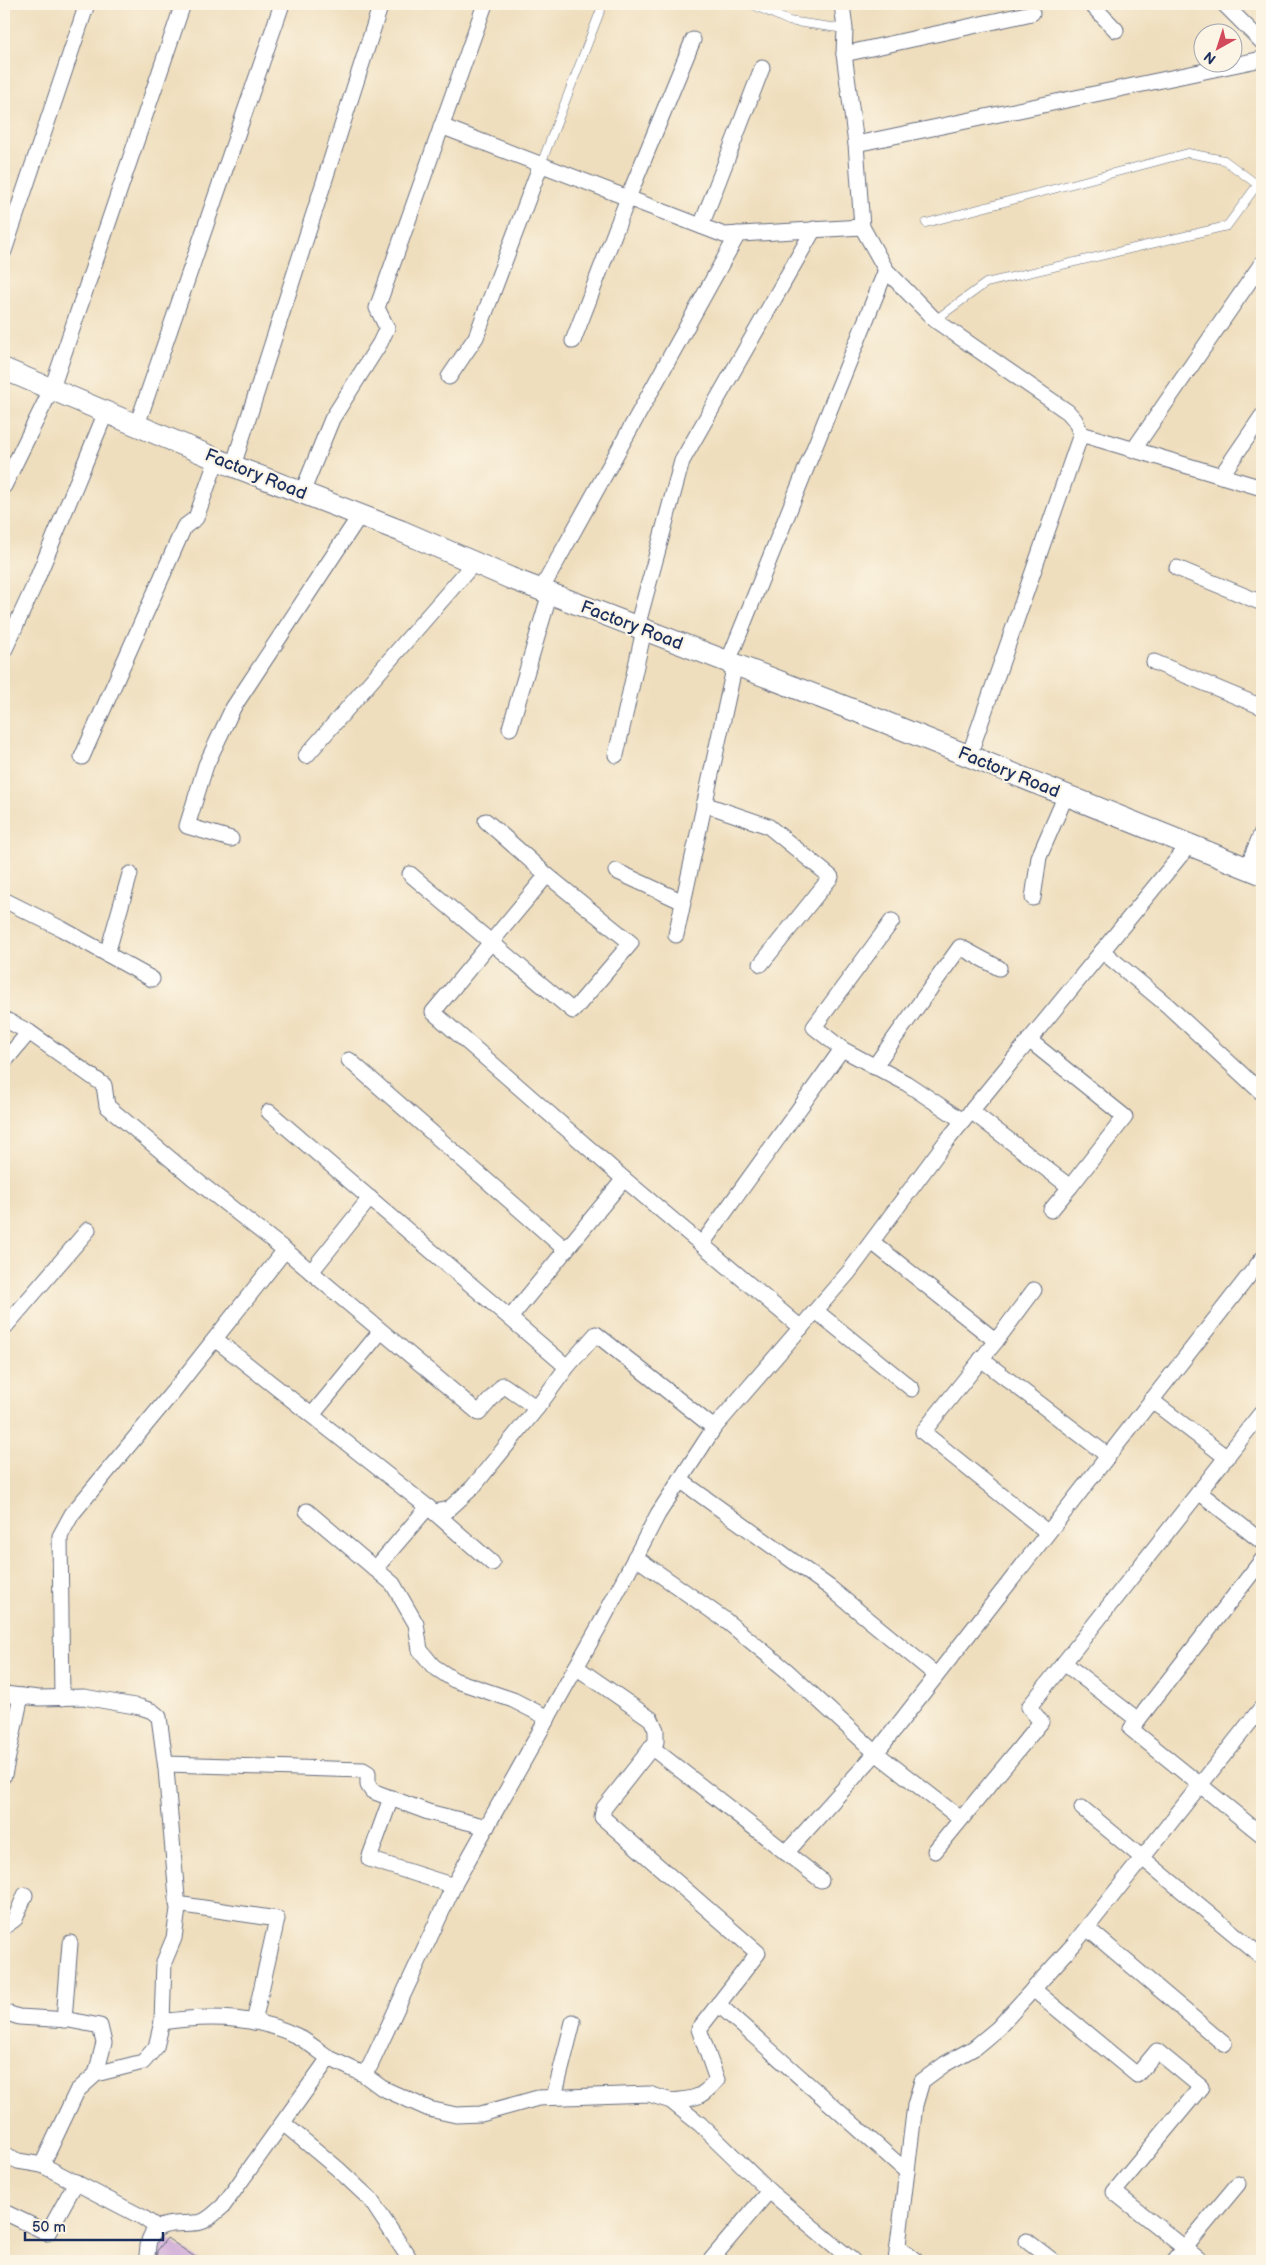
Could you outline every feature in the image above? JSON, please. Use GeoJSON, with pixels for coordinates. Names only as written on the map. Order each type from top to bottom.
{"type":"FeatureCollection","features":[{"type":"Feature","properties":{"kind":"main road","name":"Factory Road"},"geometry":{"type":"LineString","coordinates":[[4,369],[225,462],[360,515],[546,592],[732,663],[1254,871]]}},
{"type":"Feature","properties":{"kind":"street"},"geometry":{"type":"LineString","coordinates":[[4,251],[87,4]]}},
{"type":"Feature","properties":{"kind":"street"},"geometry":{"type":"LineString","coordinates":[[4,486],[52,388],[183,4]]}},
{"type":"Feature","properties":{"kind":"street"},"geometry":{"type":"LineString","coordinates":[[137,425],[282,4]]}},
{"type":"Feature","properties":{"kind":"street"},"geometry":{"type":"LineString","coordinates":[[82,757],[184,527],[196,518],[225,462],[381,4]]}},
{"type":"Feature","properties":{"kind":"street"},"geometry":{"type":"LineString","coordinates":[[302,493],[332,419],[380,343],[387,328],[377,308],[486,4]]}},
{"type":"Feature","properties":{"kind":"street"},"geometry":{"type":"LineString","coordinates":[[842,4],[845,29],[844,54],[856,144],[862,227],[886,270],[935,320],[1059,405],[1075,420],[1081,434],[968,756]]}},
{"type":"Feature","properties":{"kind":"street"},"geometry":{"type":"LineString","coordinates":[[1091,4],[1116,30]]}},
{"type":"Feature","properties":{"kind":"street"},"geometry":{"type":"LineString","coordinates":[[1224,4],[1262,42]]}},
{"type":"Feature","properties":{"kind":"street"},"geometry":{"type":"LineString","coordinates":[[844,54],[1032,13]]}},
{"type":"Feature","properties":{"kind":"street"},"geometry":{"type":"LineString","coordinates":[[573,341],[628,198],[693,40]]}},
{"type":"Feature","properties":{"kind":"street"},"geometry":{"type":"LineString","coordinates":[[856,144],[1262,59]]}},
{"type":"Feature","properties":{"kind":"street"},"geometry":{"type":"LineString","coordinates":[[702,226],[762,68]]}},
{"type":"Feature","properties":{"kind":"street"},"geometry":{"type":"LineString","coordinates":[[441,126],[724,235],[862,227]]}},
{"type":"Feature","properties":{"kind":"street"},"geometry":{"type":"LineString","coordinates":[[449,377],[476,338],[541,164]]}},
{"type":"Feature","properties":{"kind":"street"},"geometry":{"type":"LineString","coordinates":[[616,755],[640,628],[682,460],[814,229]]}},
{"type":"Feature","properties":{"kind":"street"},"geometry":{"type":"LineString","coordinates":[[510,728],[546,592],[738,234]]}},
{"type":"Feature","properties":{"kind":"street"},"geometry":{"type":"LineString","coordinates":[[1134,449],[1262,263]]}},
{"type":"Feature","properties":{"kind":"street"},"geometry":{"type":"LineString","coordinates":[[676,935],[732,663],[886,270]]}},
{"type":"Feature","properties":{"kind":"street"},"geometry":{"type":"LineString","coordinates":[[4,651],[34,586],[106,412]]}},
{"type":"Feature","properties":{"kind":"street"},"geometry":{"type":"LineString","coordinates":[[1221,476],[1262,416]]}},
{"type":"Feature","properties":{"kind":"street"},"geometry":{"type":"LineString","coordinates":[[1081,434],[1262,488]]}},
{"type":"Feature","properties":{"kind":"street"},"geometry":{"type":"LineString","coordinates":[[231,838],[187,826],[206,765],[233,708],[360,515]]}},
{"type":"Feature","properties":{"kind":"street"},"geometry":{"type":"LineString","coordinates":[[306,756],[474,562]]}},
{"type":"Feature","properties":{"kind":"street"},"geometry":{"type":"LineString","coordinates":[[1177,568],[1262,603]]}},
{"type":"Feature","properties":{"kind":"street"},"geometry":{"type":"LineString","coordinates":[[1154,662],[1262,707]]}},
{"type":"Feature","properties":{"kind":"street"},"geometry":{"type":"LineString","coordinates":[[1033,898],[1039,857],[1066,795]]}},
{"type":"Feature","properties":{"kind":"street"},"geometry":{"type":"LineString","coordinates":[[704,804],[768,826],[830,877],[761,964]]}},
{"type":"Feature","properties":{"kind":"street"},"geometry":{"type":"LineString","coordinates":[[410,874],[573,1011],[631,943],[486,821]]}},
{"type":"Feature","properties":{"kind":"street"},"geometry":{"type":"LineString","coordinates":[[1254,871],[1262,832]]}},
{"type":"Feature","properties":{"kind":"street"},"geometry":{"type":"LineString","coordinates":[[363,2074],[370,2066],[454,1886],[576,1667],[658,1514],[714,1428],[816,1311],[872,1242],[967,1116],[1189,845]]}},
{"type":"Feature","properties":{"kind":"street"},"geometry":{"type":"LineString","coordinates":[[616,870],[683,902]]}},
{"type":"Feature","properties":{"kind":"street"},"geometry":{"type":"LineString","coordinates":[[107,954],[130,874]]}},
{"type":"Feature","properties":{"kind":"street"},"geometry":{"type":"LineString","coordinates":[[548,875],[432,1012],[624,1179],[801,1328]]}},
{"type":"Feature","properties":{"kind":"street"},"geometry":{"type":"LineString","coordinates":[[4,900],[62,929],[152,979]]}},
{"type":"Feature","properties":{"kind":"street"},"geometry":{"type":"LineString","coordinates":[[892,921],[814,1027],[842,1050],[967,1116],[1070,1187]]}},
{"type":"Feature","properties":{"kind":"street"},"geometry":{"type":"LineString","coordinates":[[874,1067],[960,947],[1000,968]]}},
{"type":"Feature","properties":{"kind":"street"},"geometry":{"type":"LineString","coordinates":[[1102,952],[1167,1005],[1262,1093]]}},
{"type":"Feature","properties":{"kind":"street"},"geometry":{"type":"LineString","coordinates":[[4,1019],[29,1032],[104,1086],[107,1106],[192,1177],[285,1250],[479,1413],[503,1385],[537,1408]]}},
{"type":"Feature","properties":{"kind":"street"},"geometry":{"type":"LineString","coordinates":[[4,1062],[29,1032]]}},
{"type":"Feature","properties":{"kind":"street"},"geometry":{"type":"LineString","coordinates":[[1029,1040],[1125,1117],[1051,1210]]}},
{"type":"Feature","properties":{"kind":"street"},"geometry":{"type":"LineString","coordinates":[[702,1244],[842,1050]]}},
{"type":"Feature","properties":{"kind":"street"},"geometry":{"type":"LineString","coordinates":[[350,1060],[566,1250]]}},
{"type":"Feature","properties":{"kind":"street"},"geometry":{"type":"LineString","coordinates":[[269,1112],[567,1367]]}},
{"type":"Feature","properties":{"kind":"street"},"geometry":{"type":"LineString","coordinates":[[510,1318],[624,1179]]}},
{"type":"Feature","properties":{"kind":"street"},"geometry":{"type":"LineString","coordinates":[[311,1272],[370,1198]]}},
{"type":"Feature","properties":{"kind":"street"},"geometry":{"type":"LineString","coordinates":[[4,1328],[88,1230]]}},
{"type":"Feature","properties":{"kind":"street"},"geometry":{"type":"LineString","coordinates":[[872,1242],[996,1340]]}},
{"type":"Feature","properties":{"kind":"street"},"geometry":{"type":"LineString","coordinates":[[62,1698],[60,1536],[72,1514],[285,1250]]}},
{"type":"Feature","properties":{"kind":"street"},"geometry":{"type":"LineString","coordinates":[[786,1853],[876,1752],[1262,1259]]}},
{"type":"Feature","properties":{"kind":"street"},"geometry":{"type":"LineString","coordinates":[[1034,1290],[923,1432],[1047,1532]]}},
{"type":"Feature","properties":{"kind":"street"},"geometry":{"type":"LineString","coordinates":[[816,1311],[912,1389]]}},
{"type":"Feature","properties":{"kind":"street"},"geometry":{"type":"LineString","coordinates":[[312,1415],[381,1331]]}},
{"type":"Feature","properties":{"kind":"street"},"geometry":{"type":"LineString","coordinates":[[375,1569],[431,1509],[449,1509],[473,1487],[537,1408],[567,1367],[596,1334],[714,1428]]}},
{"type":"Feature","properties":{"kind":"street"},"geometry":{"type":"LineString","coordinates":[[215,1339],[431,1509],[492,1563]]}},
{"type":"Feature","properties":{"kind":"street"},"geometry":{"type":"LineString","coordinates":[[981,1359],[1107,1455]]}},
{"type":"Feature","properties":{"kind":"street"},"geometry":{"type":"LineString","coordinates":[[1151,1400],[1226,1458]]}},
{"type":"Feature","properties":{"kind":"street"},"geometry":{"type":"LineString","coordinates":[[935,1851],[1041,1722],[1028,1707],[1262,1412]]}},
{"type":"Feature","properties":{"kind":"street"},"geometry":{"type":"LineString","coordinates":[[680,1480],[829,1587],[936,1675]]}},
{"type":"Feature","properties":{"kind":"street"},"geometry":{"type":"LineString","coordinates":[[1200,1492],[1262,1542]]}},
{"type":"Feature","properties":{"kind":"street"},"geometry":{"type":"LineString","coordinates":[[307,1511],[393,1584],[416,1624],[420,1650],[433,1666],[454,1680],[513,1700],[548,1718]]}},
{"type":"Feature","properties":{"kind":"street"},"geometry":{"type":"LineString","coordinates":[[635,1557],[725,1620],[786,1670],[876,1752],[961,1819]]}},
{"type":"Feature","properties":{"kind":"street"},"geometry":{"type":"LineString","coordinates":[[1262,1560],[1131,1729],[1262,1835]]}},
{"type":"Feature","properties":{"kind":"street"},"geometry":{"type":"LineString","coordinates":[[1064,1663],[1138,1720]]}},
{"type":"Feature","properties":{"kind":"street"},"geometry":{"type":"LineString","coordinates":[[162,2022],[193,2017],[263,2023],[298,2037],[329,2058],[363,2074],[382,2088],[429,2109],[456,2115],[480,2114],[538,2098],[649,2094],[671,2100],[696,2098],[709,2090],[717,2080],[699,2029],[758,1953],[602,1817],[604,1808],[656,1742],[656,1730],[651,1719],[576,1667]]}},
{"type":"Feature","properties":{"kind":"street"},"geometry":{"type":"LineString","coordinates":[[4,1694],[62,1698],[84,1697],[152,1711],[159,1717],[166,1764],[177,1904],[174,1938],[164,1962],[162,2022],[156,2047],[142,2062],[96,2074],[77,2091],[42,2165]]}},
{"type":"Feature","properties":{"kind":"street"},"geometry":{"type":"LineString","coordinates":[[4,1775],[21,1696]]}},
{"type":"Feature","properties":{"kind":"street"},"geometry":{"type":"LineString","coordinates":[[916,2261],[897,2254],[915,2105],[922,2081],[945,2064],[974,2048],[992,2033],[1033,1990],[1087,1928],[1262,1707]]}},
{"type":"Feature","properties":{"kind":"street"},"geometry":{"type":"LineString","coordinates":[[651,1747],[821,1880]]}},
{"type":"Feature","properties":{"kind":"street"},"geometry":{"type":"LineString","coordinates":[[166,1764],[363,1770],[368,1774],[368,1785],[372,1791],[428,1812],[487,1827]]}},
{"type":"Feature","properties":{"kind":"street"},"geometry":{"type":"LineString","coordinates":[[391,1798],[369,1859],[454,1886]]}},
{"type":"Feature","properties":{"kind":"street"},"geometry":{"type":"LineString","coordinates":[[1082,1808],[1262,1957]]}},
{"type":"Feature","properties":{"kind":"street"},"geometry":{"type":"LineString","coordinates":[[4,1927],[15,1919],[25,1895]]}},
{"type":"Feature","properties":{"kind":"street"},"geometry":{"type":"LineString","coordinates":[[177,1904],[277,1919],[254,2022]]}},
{"type":"Feature","properties":{"kind":"street"},"geometry":{"type":"LineString","coordinates":[[1087,1928],[1224,2044]]}},
{"type":"Feature","properties":{"kind":"street"},"geometry":{"type":"LineString","coordinates":[[64,2020],[70,1943]]}},
{"type":"Feature","properties":{"kind":"street"},"geometry":{"type":"LineString","coordinates":[[1033,1990],[1137,2075],[1157,2051],[1201,2087],[1114,2192],[1201,2261]]}},
{"type":"Feature","properties":{"kind":"street"},"geometry":{"type":"LineString","coordinates":[[718,2004],[907,2172]]}},
{"type":"Feature","properties":{"kind":"street"},"geometry":{"type":"LineString","coordinates":[[4,2012],[19,2017],[64,2020],[100,2026],[104,2042],[96,2074]]}},
{"type":"Feature","properties":{"kind":"street"},"geometry":{"type":"LineString","coordinates":[[554,2097],[573,2022]]}},
{"type":"Feature","properties":{"kind":"street"},"geometry":{"type":"LineString","coordinates":[[146,2261],[150,2238],[158,2228],[170,2224],[185,2225],[203,2222],[224,2206],[329,2058]]}},
{"type":"Feature","properties":{"kind":"street"},"geometry":{"type":"LineString","coordinates":[[671,2100],[700,2124],[769,2191],[853,2261]]}},
{"type":"Feature","properties":{"kind":"street"},"geometry":{"type":"LineString","coordinates":[[283,2123],[338,2168],[370,2199],[411,2261]]}},
{"type":"Feature","properties":{"kind":"street"},"geometry":{"type":"LineString","coordinates":[[4,2154],[18,2161],[42,2165],[142,2217],[158,2228]]}},
{"type":"Feature","properties":{"kind":"street"},"geometry":{"type":"LineString","coordinates":[[4,2212],[48,2233],[76,2182]]}},
{"type":"Feature","properties":{"kind":"street"},"geometry":{"type":"LineString","coordinates":[[1174,2261],[1238,2184]]}},
{"type":"Feature","properties":{"kind":"street"},"geometry":{"type":"LineString","coordinates":[[710,2261],[769,2191]]}},
{"type":"Feature","properties":{"kind":"street"},"geometry":{"type":"LineString","coordinates":[[1027,2241],[1053,2261]]}},
{"type":"Feature","properties":{"kind":"lane"},"geometry":{"type":"LineString","coordinates":[[541,164],[603,4]]}},
{"type":"Feature","properties":{"kind":"lane"},"geometry":{"type":"LineString","coordinates":[[751,4],[789,21],[845,29]]}},
{"type":"Feature","properties":{"kind":"lane"},"geometry":{"type":"LineString","coordinates":[[926,223],[1188,153],[1224,160],[1260,186],[1227,226],[986,283],[935,320]]}},
{"type":"Feature","properties":{"kind":"building"},"geometry":{"type":"Polygon","coordinates":[[[167,2238],[201,2261],[156,2261],[157,2251],[167,2238]]]}}]}
